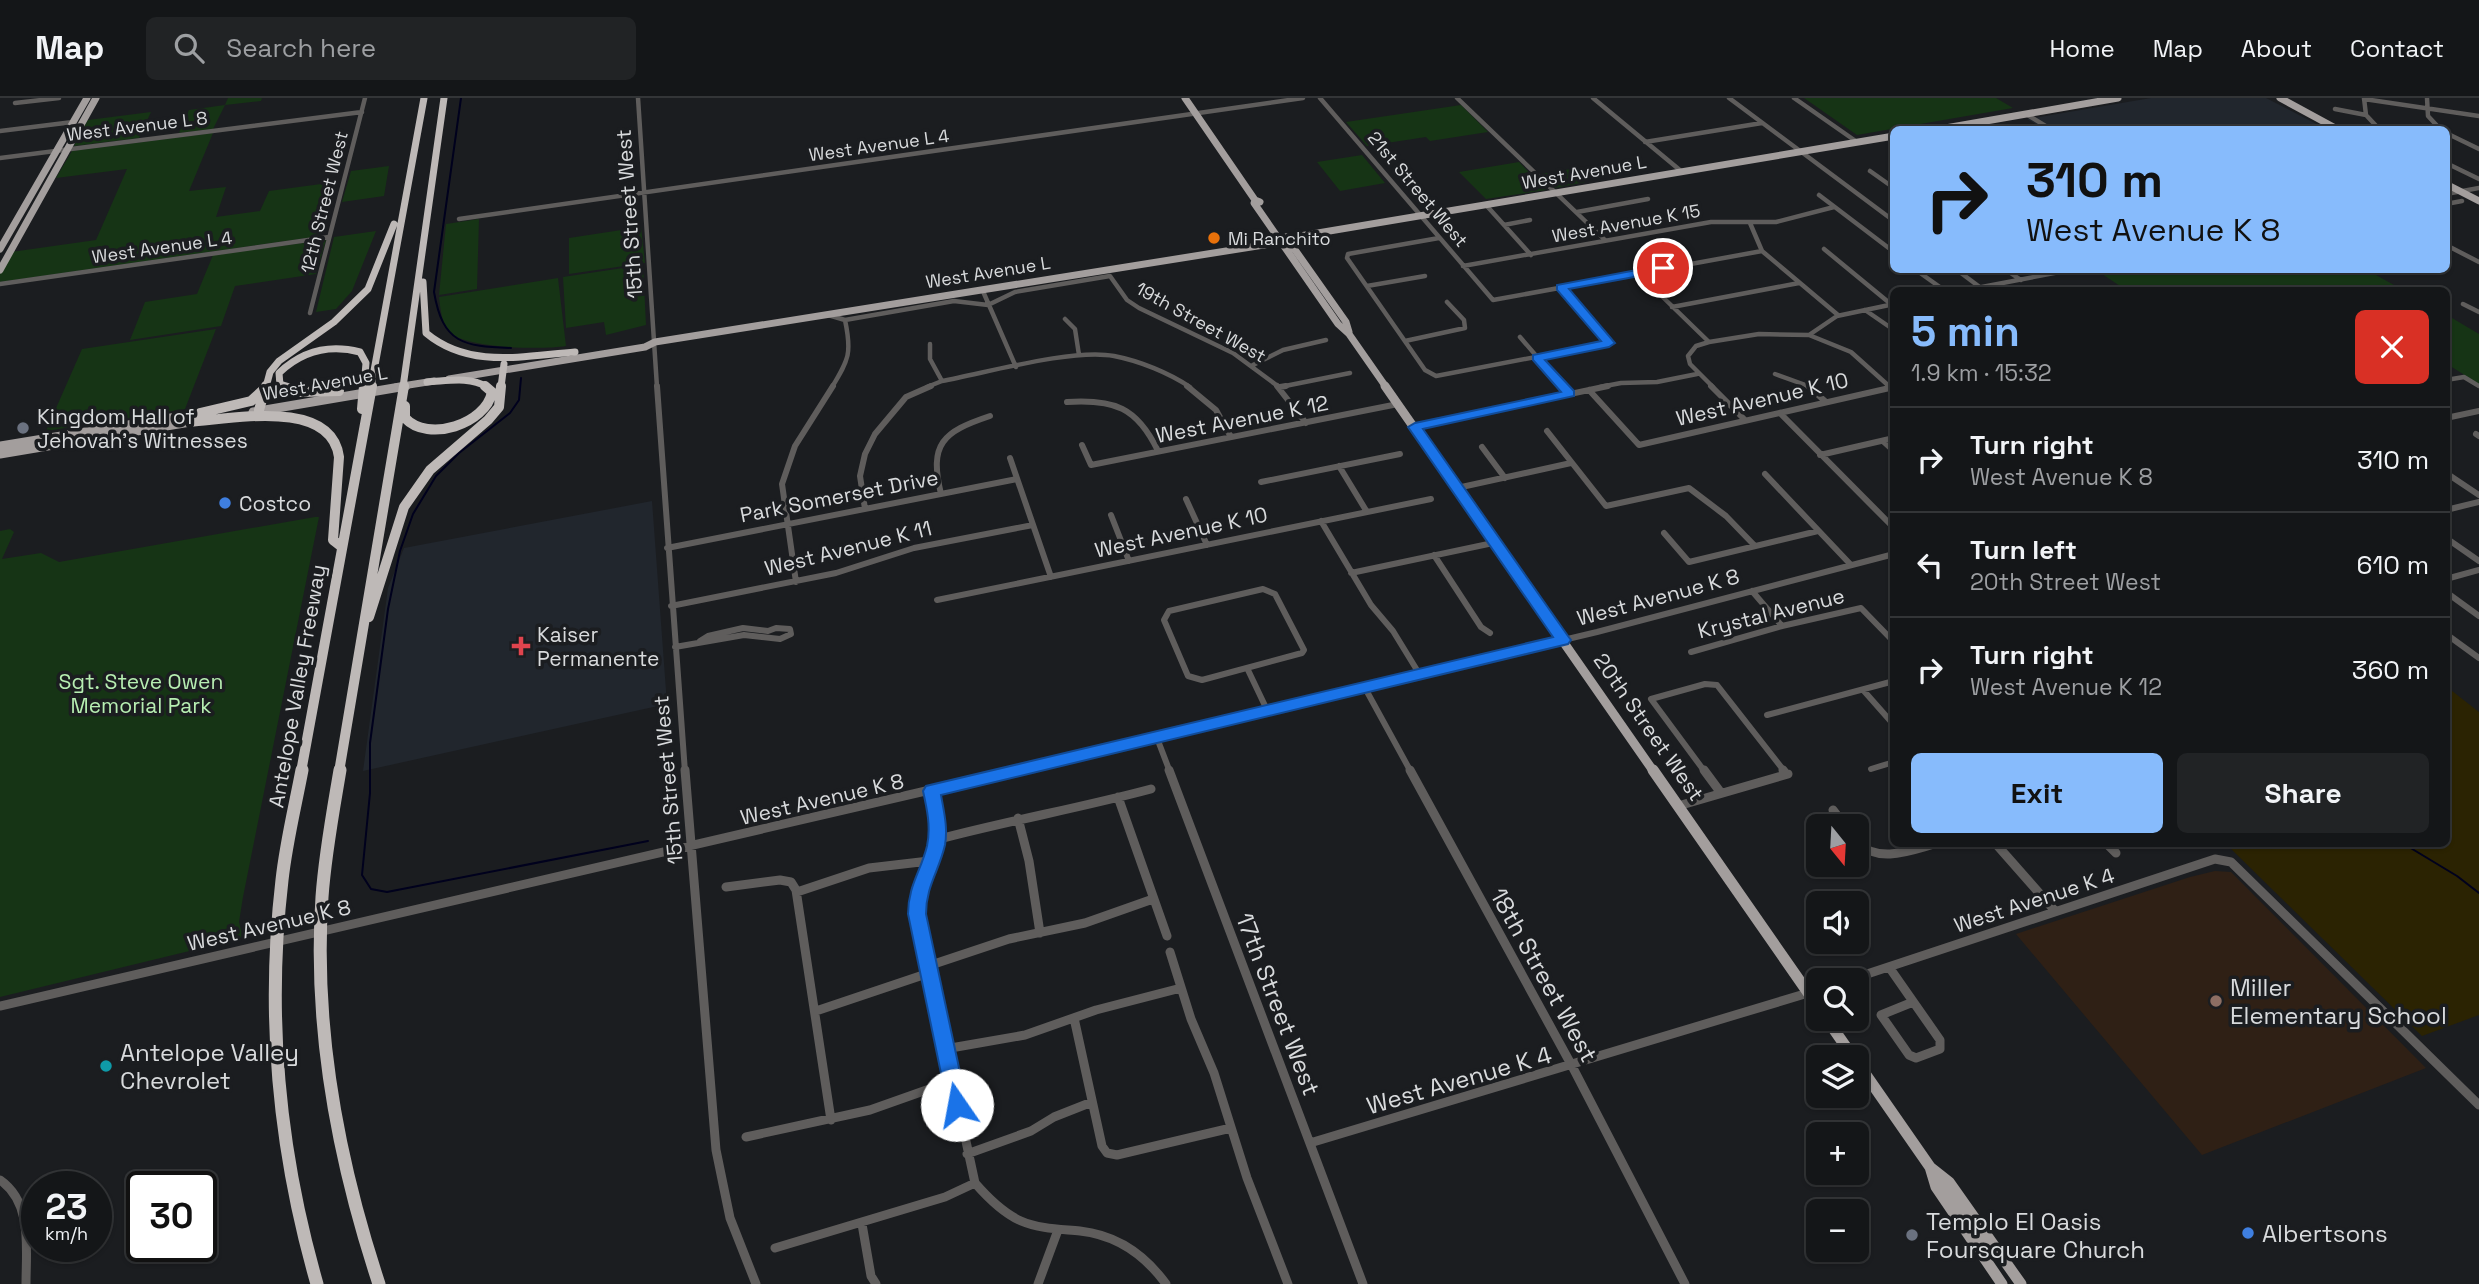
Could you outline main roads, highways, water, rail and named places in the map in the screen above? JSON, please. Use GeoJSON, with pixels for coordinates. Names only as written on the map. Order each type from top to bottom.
{"type":"FeatureCollection","features":[{"type":"Feature","properties":{"kind":"highway","name":"Antelope Valley Freeway"},"geometry":{"type":"LineString","coordinates":[[317,1284],[294,1193],[282,1121],[275,1041],[274,980],[282,878],[424,98]]}},
{"type":"Feature","properties":{"kind":"highway"},"geometry":{"type":"LineString","coordinates":[[379,1284],[345,1170],[331,1104],[320,976],[321,914],[327,855],[360,635],[395,437],[444,98]]}},
{"type":"Feature","properties":{"kind":"highway"},"geometry":{"type":"LineString","coordinates":[[260,407],[270,372],[279,360],[334,322],[368,289],[379,267],[405,195]]}},
{"type":"Feature","properties":{"kind":"highway"},"geometry":{"type":"LineString","coordinates":[[421,264],[426,333],[446,349],[469,355],[505,357],[575,352]]}},
{"type":"Feature","properties":{"kind":"highway"},"geometry":{"type":"LineString","coordinates":[[339,394],[288,390],[280,385],[279,373],[291,361],[321,349],[344,348],[360,352],[366,363],[360,404],[364,422]]}},
{"type":"Feature","properties":{"kind":"highway"},"geometry":{"type":"LineString","coordinates":[[406,354],[409,367],[405,418],[411,425],[433,429],[459,424],[487,410],[493,398],[492,392],[481,382],[428,379]]}},
{"type":"Feature","properties":{"kind":"highway"},"geometry":{"type":"LineString","coordinates":[[360,635],[371,614],[404,507],[430,470],[488,420],[499,407],[503,367]]}},
{"type":"Feature","properties":{"kind":"highway"},"geometry":{"type":"LineString","coordinates":[[200,413],[254,399],[267,385]]}},
{"type":"Feature","properties":{"kind":"highway"},"geometry":{"type":"LineString","coordinates":[[190,422],[288,417],[311,422],[328,432],[339,452],[333,540],[342,547]]}},
{"type":"Feature","properties":{"kind":"main road"},"geometry":{"type":"LineString","coordinates":[[0,249],[87,98]]}},
{"type":"Feature","properties":{"kind":"main road"},"geometry":{"type":"LineString","coordinates":[[0,270],[96,98]]}},
{"type":"Feature","properties":{"kind":"main road","name":"20th Street West"},"geometry":{"type":"LineString","coordinates":[[1185,98],[1255,200],[1266,209],[1283,240],[1346,322],[1349,334],[1493,543],[1678,806],[1806,981]]}},
{"type":"Feature","properties":{"kind":"main road"},"geometry":{"type":"LineString","coordinates":[[1957,126],[2118,98]]}},
{"type":"Feature","properties":{"kind":"main road"},"geometry":{"type":"LineString","coordinates":[[2274,98],[2295,107]]}},
{"type":"Feature","properties":{"kind":"main road"},"geometry":{"type":"LineString","coordinates":[[2280,98],[2331,126]]}},
{"type":"Feature","properties":{"kind":"main road"},"geometry":{"type":"LineString","coordinates":[[73,122],[78,123],[74,130],[76,135]]}},
{"type":"Feature","properties":{"kind":"main road","name":"West Avenue L"},"geometry":{"type":"LineString","coordinates":[[503,367],[575,352],[646,341],[655,342],[1270,244],[1890,137]]}},
{"type":"Feature","properties":{"kind":"main road"},"geometry":{"type":"LineString","coordinates":[[2450,186],[2479,201]]}},
{"type":"Feature","properties":{"kind":"main road"},"geometry":{"type":"LineString","coordinates":[[33,211],[29,209],[36,196],[34,190]]}},
{"type":"Feature","properties":{"kind":"main road"},"geometry":{"type":"LineString","coordinates":[[16,241],[15,236],[25,217],[21,213]]}},
{"type":"Feature","properties":{"kind":"main road","name":"West Avenue L"},"geometry":{"type":"LineString","coordinates":[[0,454],[428,379],[645,347],[655,342]]}},
{"type":"Feature","properties":{"kind":"main road","name":"West Avenue L"},"geometry":{"type":"LineString","coordinates":[[0,446],[200,413],[260,407]]}},
{"type":"Feature","properties":{"kind":"main road"},"geometry":{"type":"LineString","coordinates":[[1869,1080],[1984,1245],[1998,1252],[2021,1284]]}},
{"type":"Feature","properties":{"kind":"main road"},"geometry":{"type":"LineString","coordinates":[[1931,1172],[1936,1187],[2000,1280]]}},
{"type":"Feature","properties":{"kind":"waterway"},"geometry":{"type":"LineString","coordinates":[[461,98],[434,292],[443,322],[458,339],[480,346],[511,348]]}},
{"type":"Feature","properties":{"kind":"waterway"},"geometry":{"type":"LineString","coordinates":[[521,378],[519,400],[510,413],[459,453],[436,476],[413,514],[400,551],[388,609],[370,743],[370,793],[362,875],[371,889],[387,892],[648,841]]}},
{"type":"Feature","properties":{"kind":"waterway"},"geometry":{"type":"LineString","coordinates":[[2409,847],[2457,876],[2479,893]]}},
{"type":"Feature","properties":{"kind":"place","name":"Mi Ranchito"},"geometry":{"type":"Point","coordinates":[1214,238]}},
{"type":"Feature","properties":{"kind":"place","name":"Kingdom Hall of Jehovah's Witnesses"},"geometry":{"type":"Point","coordinates":[23,428]}},
{"type":"Feature","properties":{"kind":"place","name":"Costco"},"geometry":{"type":"Point","coordinates":[225,503]}},
{"type":"Feature","properties":{"kind":"place","name":"Kaiser Permanente"},"geometry":{"type":"Point","coordinates":[521,646]}},
{"type":"Feature","properties":{"kind":"place","name":"Miller Elementary School"},"geometry":{"type":"Point","coordinates":[2216,1001]}},
{"type":"Feature","properties":{"kind":"place","name":"Antelope Valley Chevrolet"},"geometry":{"type":"Point","coordinates":[106,1066]}},
{"type":"Feature","properties":{"kind":"place","name":"Albertsons"},"geometry":{"type":"Point","coordinates":[2248,1233]}},
{"type":"Feature","properties":{"kind":"place","name":"Templo El Oasis Foursquare Church"},"geometry":{"type":"Point","coordinates":[1912,1235]}},
{"type":"Feature","properties":{"kind":"park label","name":"Sgt. Steve Owen Memorial Park"},"geometry":{"type":"Point","coordinates":[141,693]}}]}
